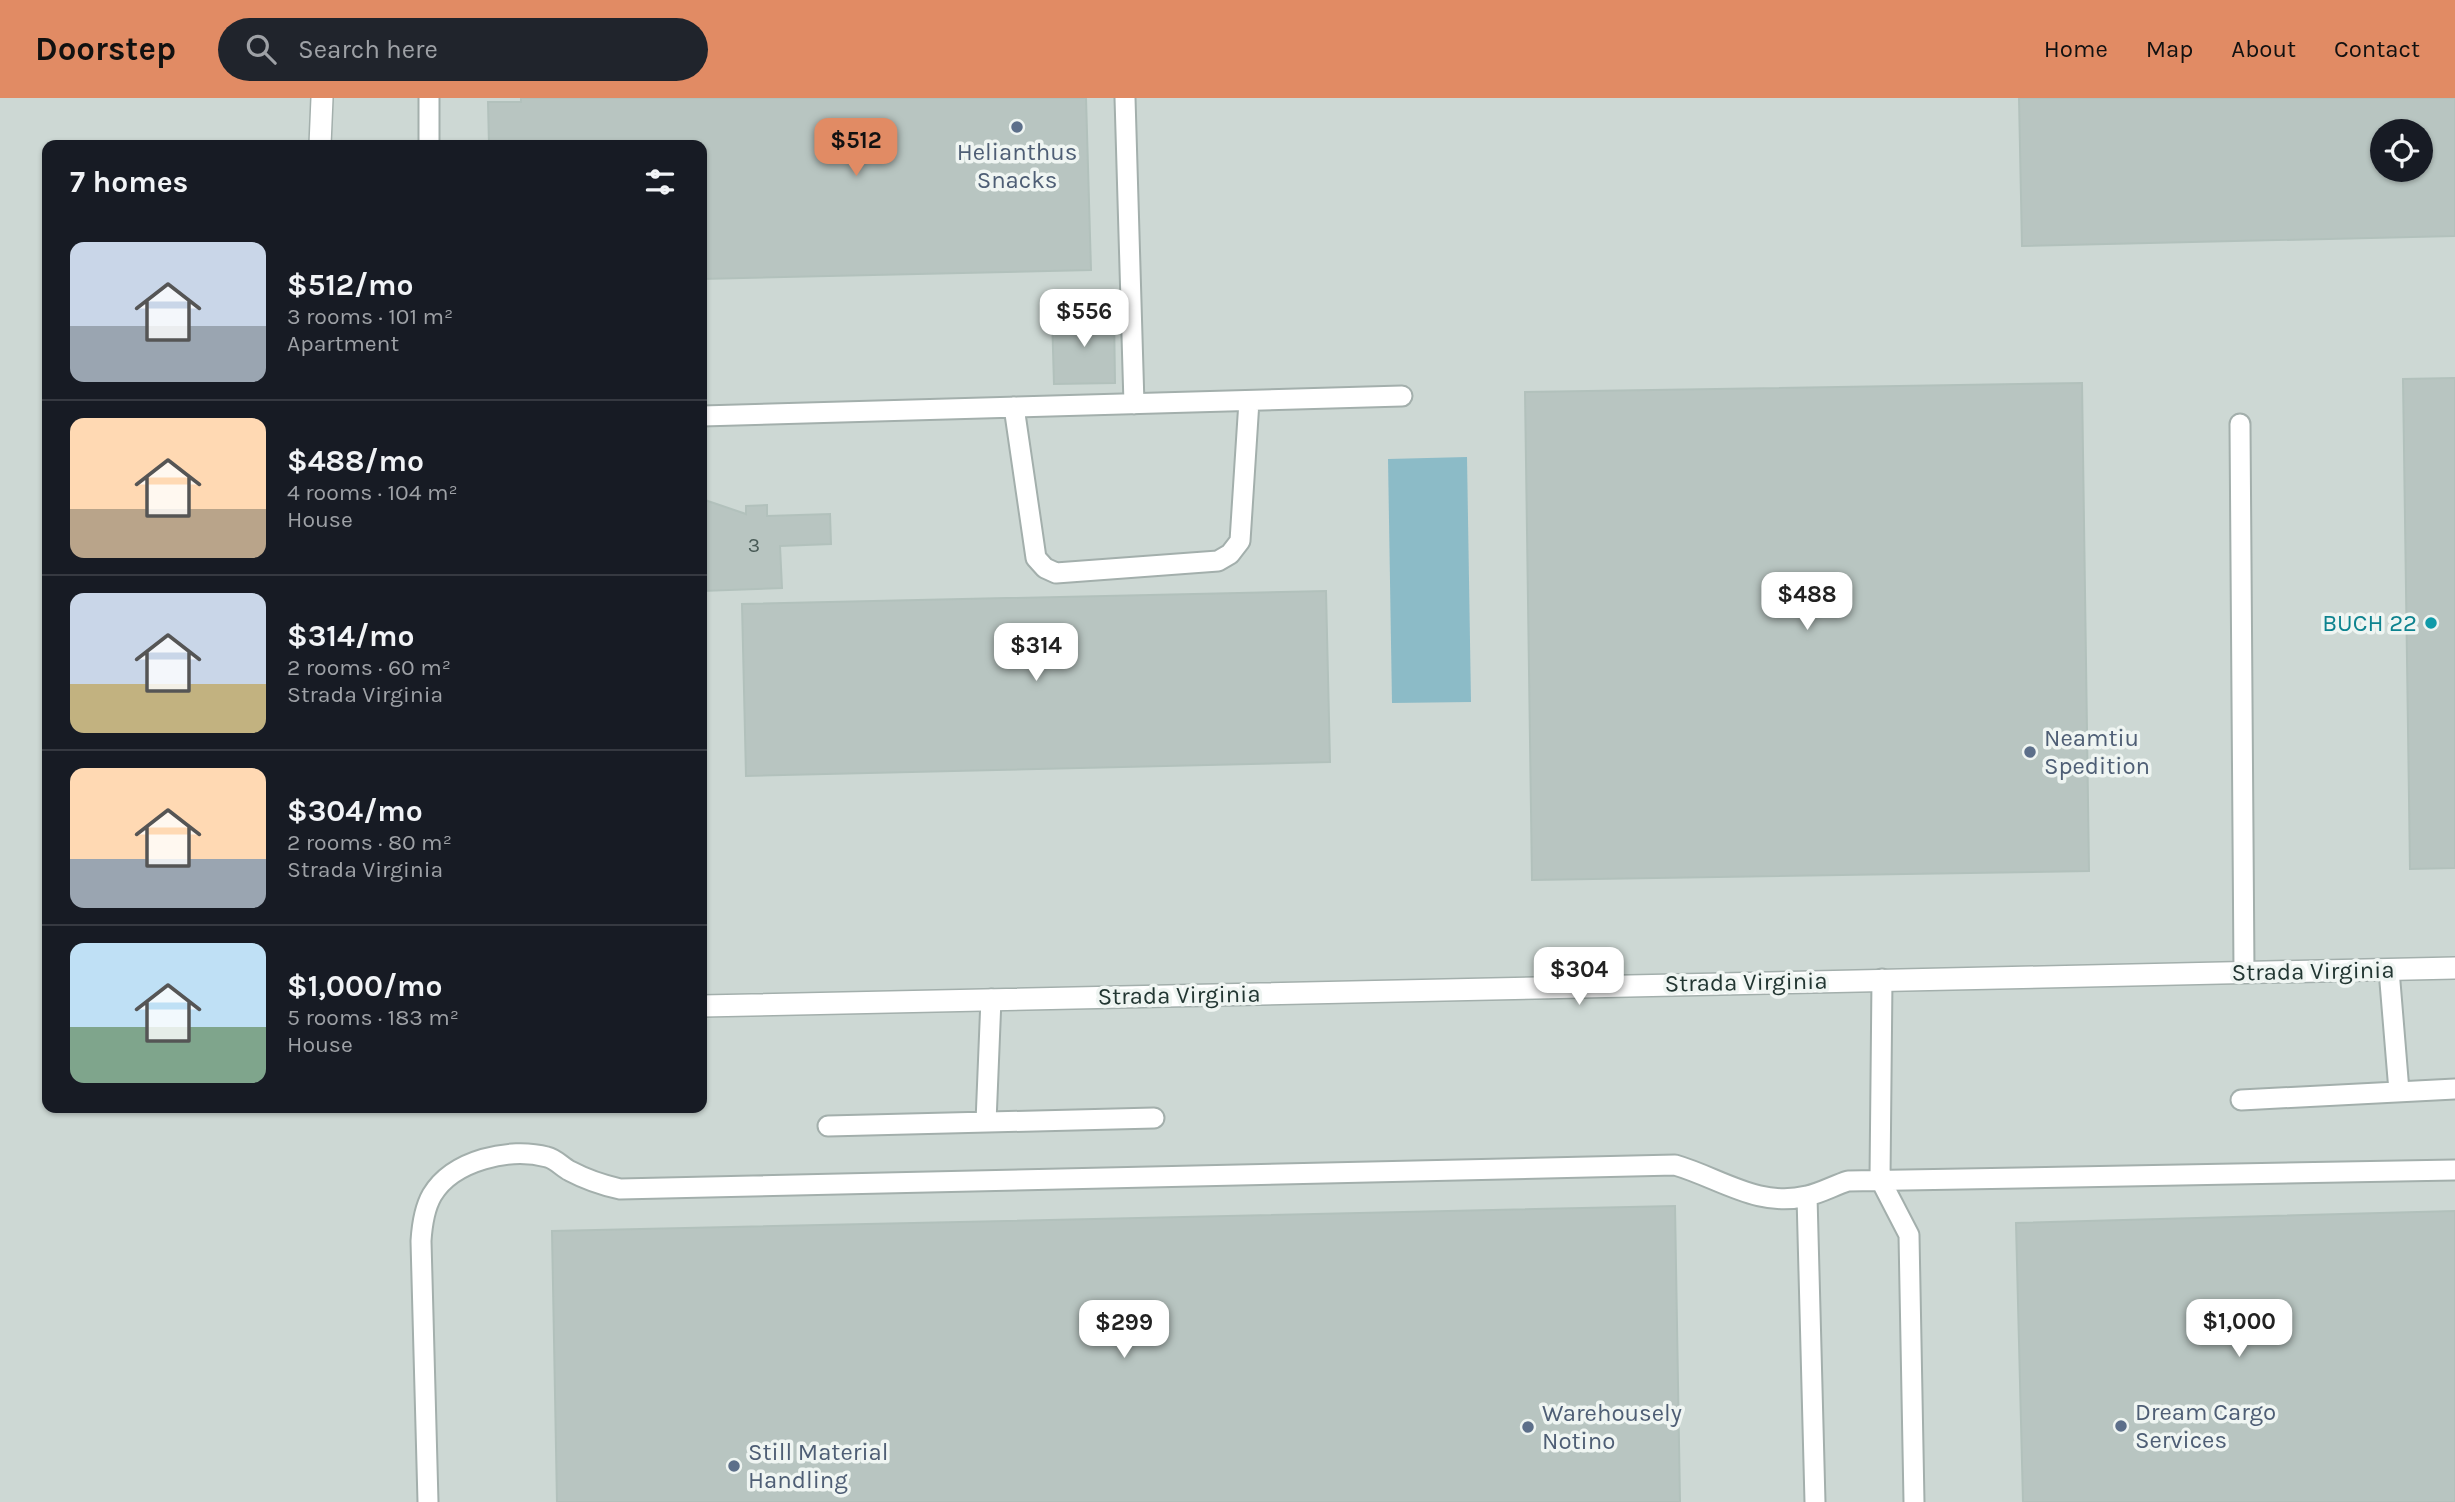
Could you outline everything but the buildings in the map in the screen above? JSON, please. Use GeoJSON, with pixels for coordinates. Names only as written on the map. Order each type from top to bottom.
{"type":"FeatureCollection","features":[{"type":"Feature","properties":{"kind":"street"},"geometry":{"type":"LineString","coordinates":[[320,140],[322,98]]}},
{"type":"Feature","properties":{"kind":"street","name":"Strada Virginia"},"geometry":{"type":"LineString","coordinates":[[707,1006],[2455,968]]}},
{"type":"Feature","properties":{"kind":"lane"},"geometry":{"type":"LineString","coordinates":[[429,98],[429,140]]}},
{"type":"Feature","properties":{"kind":"lane"},"geometry":{"type":"LineString","coordinates":[[1125,98],[1134,404]]}},
{"type":"Feature","properties":{"kind":"lane"},"geometry":{"type":"LineString","coordinates":[[707,416],[1402,396]]}},
{"type":"Feature","properties":{"kind":"lane"},"geometry":{"type":"LineString","coordinates":[[1014,407],[1036,558],[1045,568],[1056,573],[1218,561],[1230,554],[1240,541],[1249,401]]}},
{"type":"Feature","properties":{"kind":"lane"},"geometry":{"type":"LineString","coordinates":[[2240,424],[2244,972]]}},
{"type":"Feature","properties":{"kind":"lane"},"geometry":{"type":"LineString","coordinates":[[2389,970],[2399,1091]]}},
{"type":"Feature","properties":{"kind":"lane"},"geometry":{"type":"LineString","coordinates":[[1882,979],[1880,1180],[1909,1235],[1914,1502]]}},
{"type":"Feature","properties":{"kind":"lane"},"geometry":{"type":"LineString","coordinates":[[986,1122],[991,999]]}},
{"type":"Feature","properties":{"kind":"lane"},"geometry":{"type":"LineString","coordinates":[[2241,1100],[2455,1089]]}},
{"type":"Feature","properties":{"kind":"lane"},"geometry":{"type":"LineString","coordinates":[[828,1125],[1154,1118]]}},
{"type":"Feature","properties":{"kind":"lane"},"geometry":{"type":"LineString","coordinates":[[428,1502],[421,1241],[423,1218],[432,1196],[443,1181],[490,1156],[523,1153],[550,1158],[593,1183],[620,1189],[1675,1165],[1698,1171],[1746,1194],[1771,1198],[1807,1196],[1848,1181],[2455,1170]]}},
{"type":"Feature","properties":{"kind":"lane"},"geometry":{"type":"LineString","coordinates":[[1807,1196],[1815,1502]]}},
{"type":"Feature","properties":{"kind":"shaded area"},"geometry":{"type":"Polygon","coordinates":[[[0,98],[2455,98],[2455,1502],[0,1502],[0,98]]]}},
{"type":"Feature","properties":{"kind":"water"},"geometry":{"type":"Polygon","coordinates":[[[1467,457],[1471,702],[1392,703],[1388,459],[1467,457]]]}},
{"type":"Feature","properties":{"kind":"place","name":"Helianthus Snacks"},"geometry":{"type":"Point","coordinates":[1017,127]}},
{"type":"Feature","properties":{"kind":"place","name":"BUCH 22"},"geometry":{"type":"Point","coordinates":[2431,623]}},
{"type":"Feature","properties":{"kind":"place","name":"Neamtiu Spedition"},"geometry":{"type":"Point","coordinates":[2030,752]}},
{"type":"Feature","properties":{"kind":"place","name":"Dream Cargo Services"},"geometry":{"type":"Point","coordinates":[2121,1426]}},
{"type":"Feature","properties":{"kind":"place","name":"Warehousely Notino"},"geometry":{"type":"Point","coordinates":[1528,1427]}},
{"type":"Feature","properties":{"kind":"place","name":"Still Material Handling"},"geometry":{"type":"Point","coordinates":[734,1466]}}]}
